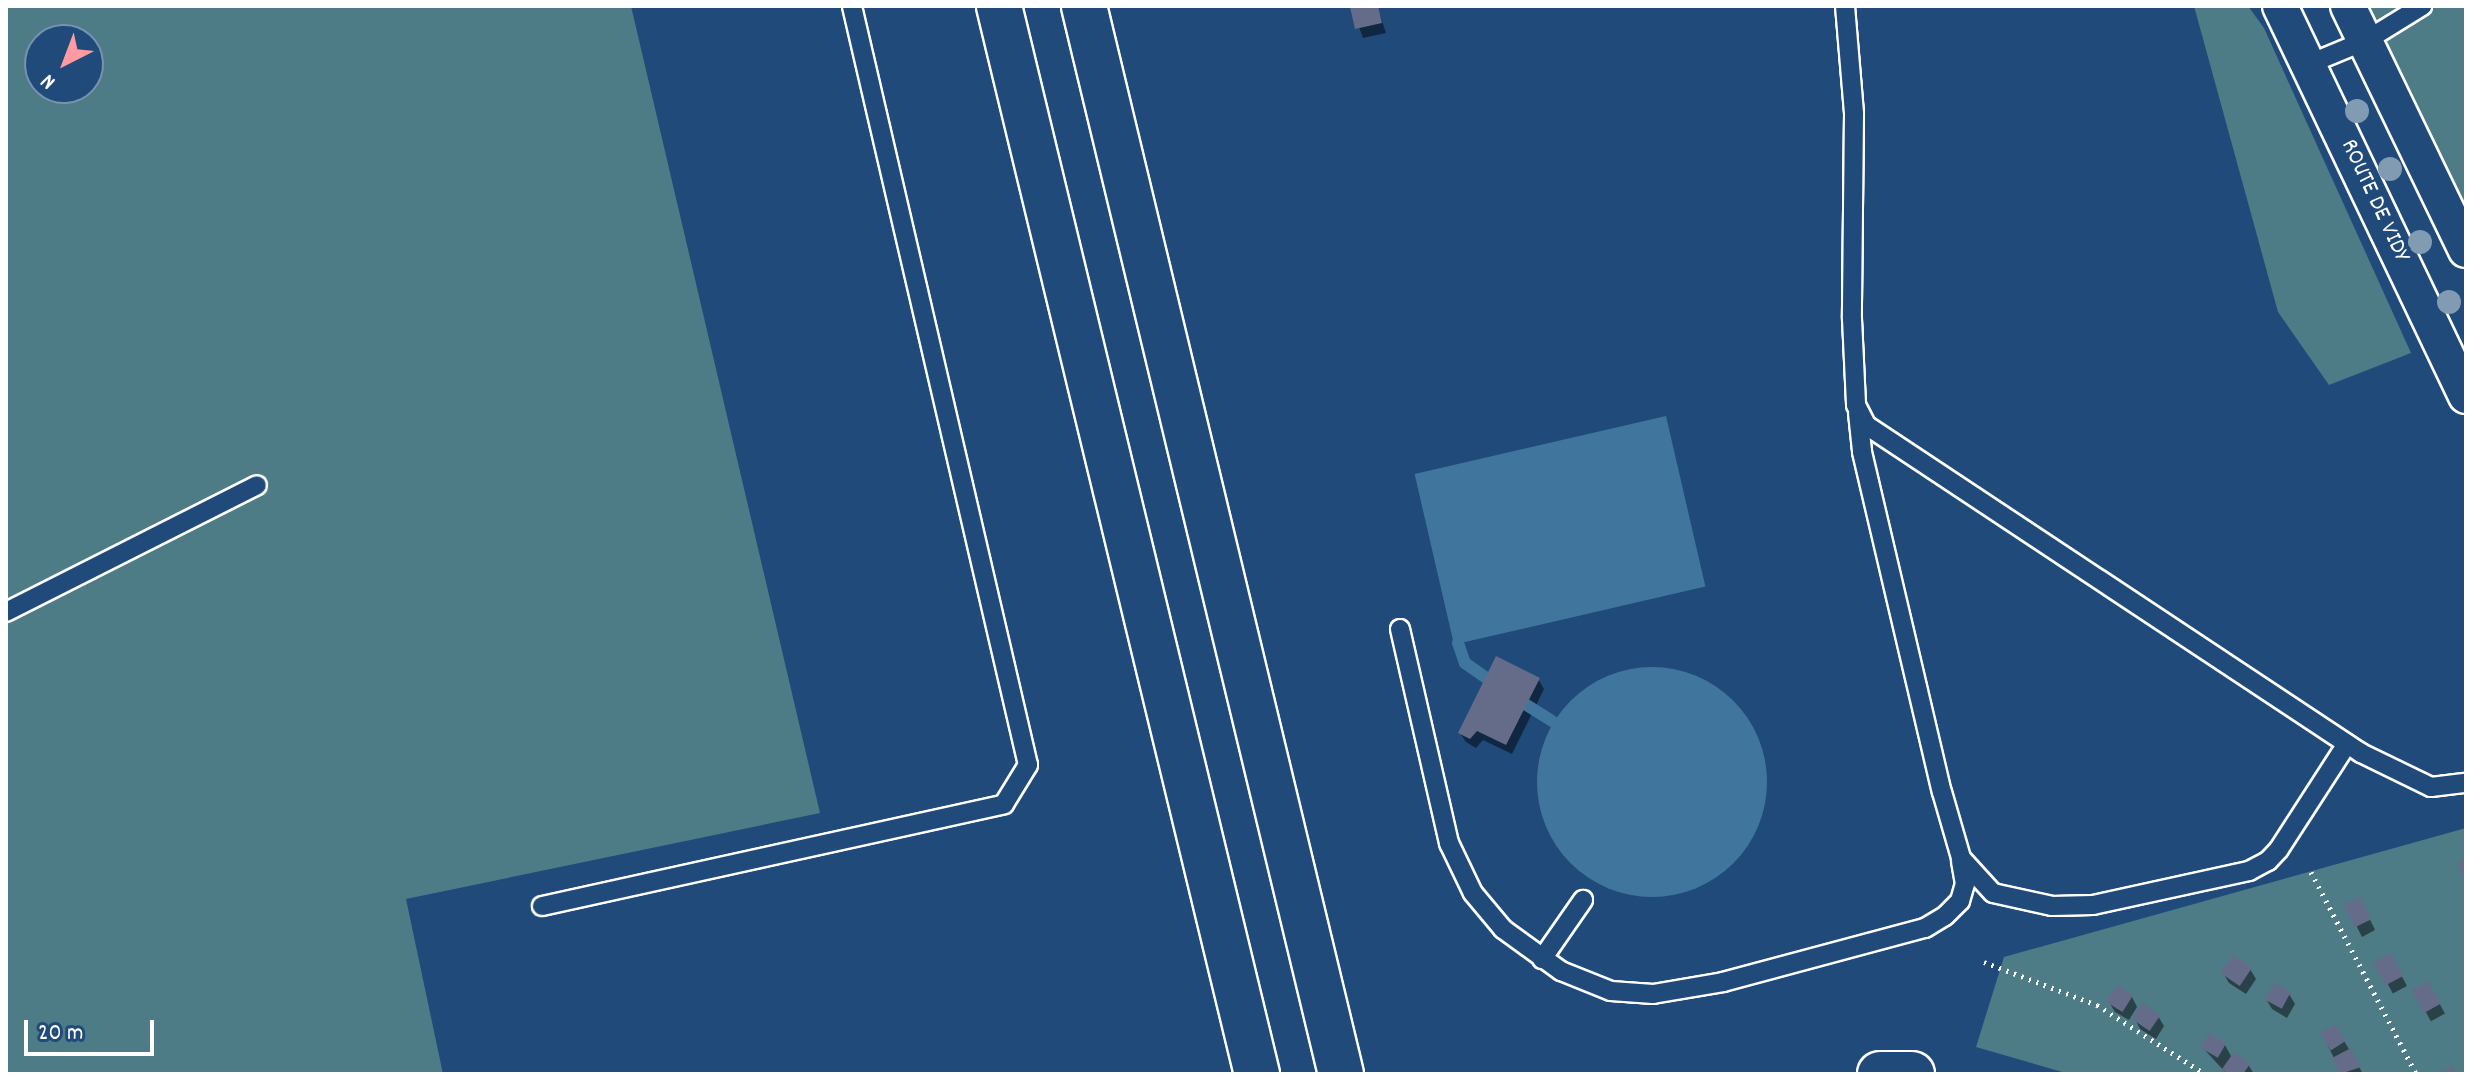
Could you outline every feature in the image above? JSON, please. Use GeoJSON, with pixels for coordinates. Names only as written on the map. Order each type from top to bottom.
{"type":"FeatureCollection","features":[{"type":"Feature","properties":{"kind":"highway"},"geometry":{"type":"LineString","coordinates":[[999,6],[1257,1074]]}},
{"type":"Feature","properties":{"kind":"highway"},"geometry":{"type":"LineString","coordinates":[[1084,6],[1341,1074]]}},
{"type":"Feature","properties":{"kind":"highway"},"geometry":{"type":"LineString","coordinates":[[1880,1074],[1912,1074]]}},
{"type":"Feature","properties":{"kind":"street","name":"ROUTE DE VIDY"},"geometry":{"type":"LineString","coordinates":[[2280,6],[2466,396]]}},
{"type":"Feature","properties":{"kind":"street"},"geometry":{"type":"LineString","coordinates":[[2348,6],[2466,250]]}},
{"type":"Feature","properties":{"kind":"lane"},"geometry":{"type":"LineString","coordinates":[[542,906],[1004,804],[1028,765],[852,6]]}},
{"type":"Feature","properties":{"kind":"lane"},"geometry":{"type":"LineString","coordinates":[[1400,629],[1449,843],[1473,893],[1503,929],[1542,959],[1611,991],[1653,994],[1723,982],[1925,928],[1945,916],[1960,901],[1965,884],[1961,858],[1942,792],[1862,452],[1852,319],[1854,114],[1845,6]]}},
{"type":"Feature","properties":{"kind":"lane"},"geometry":{"type":"LineString","coordinates":[[2309,64],[2367,40],[2422,6]]}},
{"type":"Feature","properties":{"kind":"lane"},"geometry":{"type":"LineString","coordinates":[[1857,407],[1866,425],[1882,439],[2347,744],[2408,778],[2431,787],[2466,783]]}},
{"type":"Feature","properties":{"kind":"lane"},"geometry":{"type":"LineString","coordinates":[[6,612],[257,485]]}},
{"type":"Feature","properties":{"kind":"lane"},"geometry":{"type":"LineString","coordinates":[[1961,858],[1993,893],[2052,906],[2127,900],[2249,871],[2268,861],[2279,849],[2347,744]]}},
{"type":"Feature","properties":{"kind":"lane"},"geometry":{"type":"LineString","coordinates":[[1542,959],[1583,900]]}},
{"type":"Feature","properties":{"kind":"path"},"geometry":{"type":"LineString","coordinates":[[2311,872],[2416,1074]]}},
{"type":"Feature","properties":{"kind":"path"},"geometry":{"type":"LineString","coordinates":[[1984,962],[2097,1005],[2205,1074]]}},
{"type":"Feature","properties":{"kind":"green space"},"geometry":{"type":"Polygon","coordinates":[[[6,6],[631,6],[820,813],[406,899],[443,1074],[6,1074],[6,6]]]}},
{"type":"Feature","properties":{"kind":"green space"},"geometry":{"type":"Polygon","coordinates":[[[2194,6],[2248,6],[2264,28],[2411,353],[2329,385],[2278,312],[2194,6]]]}},
{"type":"Feature","properties":{"kind":"green space"},"geometry":{"type":"Polygon","coordinates":[[[2363,6],[2466,6],[2466,218],[2363,6]]]}},
{"type":"Feature","properties":{"kind":"green space"},"geometry":{"type":"Polygon","coordinates":[[[2466,828],[2466,1074],[2069,1074],[1976,1047],[2004,957],[2466,828]]]}},
{"type":"Feature","properties":{"kind":"water"},"geometry":{"type":"Polygon","coordinates":[[[1666,416],[1705,587],[1454,645],[1415,474],[1666,416]]]}},
{"type":"Feature","properties":{"kind":"water"},"geometry":{"type":"Polygon","coordinates":[[[1652,667],[1696,675],[1734,700],[1759,738],[1767,782],[1759,826],[1734,864],[1696,889],[1652,897],[1608,889],[1570,864],[1545,826],[1537,782],[1545,738],[1570,700],[1608,675],[1652,667]]]}},
{"type":"Feature","properties":{"kind":"building"},"geometry":{"type":"Polygon","coordinates":[[[1378,6],[1382,23],[1355,29],[1350,7],[1378,6]]]}},
{"type":"Feature","properties":{"kind":"building"},"geometry":{"type":"Polygon","coordinates":[[[1496,656],[1540,678],[1506,745],[1477,731],[1470,739],[1458,733],[1496,656]]]}},
{"type":"Feature","properties":{"kind":"building"},"geometry":{"type":"Polygon","coordinates":[[[2466,857],[2466,880],[2457,863],[2466,857]]]}},
{"type":"Feature","properties":{"kind":"building"},"geometry":{"type":"Polygon","coordinates":[[[2360,897],[2371,919],[2355,927],[2344,905],[2360,897]]]}},
{"type":"Feature","properties":{"kind":"building"},"geometry":{"type":"Polygon","coordinates":[[[2391,953],[2403,976],[2386,985],[2373,962],[2391,953]]]}},
{"type":"Feature","properties":{"kind":"building"},"geometry":{"type":"Polygon","coordinates":[[[2233,955],[2252,968],[2240,986],[2221,973],[2233,955]]]}},
{"type":"Feature","properties":{"kind":"building"},"geometry":{"type":"Polygon","coordinates":[[[2428,981],[2441,1004],[2424,1013],[2411,990],[2428,981]]]}},
{"type":"Feature","properties":{"kind":"building"},"geometry":{"type":"Polygon","coordinates":[[[2274,983],[2291,992],[2282,1009],[2265,1000],[2274,983]]]}},
{"type":"Feature","properties":{"kind":"building"},"geometry":{"type":"Polygon","coordinates":[[[2117,985],[2133,995],[2123,1012],[2106,1002],[2117,985]]]}},
{"type":"Feature","properties":{"kind":"building"},"geometry":{"type":"Polygon","coordinates":[[[2142,1003],[2160,1015],[2150,1031],[2131,1019],[2142,1003]]]}},
{"type":"Feature","properties":{"kind":"building"},"geometry":{"type":"Polygon","coordinates":[[[2335,1024],[2346,1041],[2331,1051],[2320,1034],[2335,1024]]]}},
{"type":"Feature","properties":{"kind":"building"},"geometry":{"type":"Polygon","coordinates":[[[2209,1033],[2226,1043],[2218,1058],[2200,1048],[2209,1033]]]}},
{"type":"Feature","properties":{"kind":"building"},"geometry":{"type":"Polygon","coordinates":[[[2351,1048],[2361,1067],[2340,1074],[2332,1058],[2351,1048]]]}},
{"type":"Feature","properties":{"kind":"building"},"geometry":{"type":"Polygon","coordinates":[[[2234,1052],[2250,1064],[2243,1074],[2228,1074],[2222,1069],[2234,1052]]]}},
{"type":"Feature","properties":{"kind":"building"},"geometry":{"type":"Polygon","coordinates":[[[2453,1066],[2457,1074],[2438,1074],[2453,1066]]]}},
{"type":"Feature","properties":{"kind":"waterway"},"geometry":{"type":"LineString","coordinates":[[1458,643],[1465,663],[1499,687]]}},
{"type":"Feature","properties":{"kind":"waterway"},"geometry":{"type":"LineString","coordinates":[[1514,697],[1552,721]]}}]}
